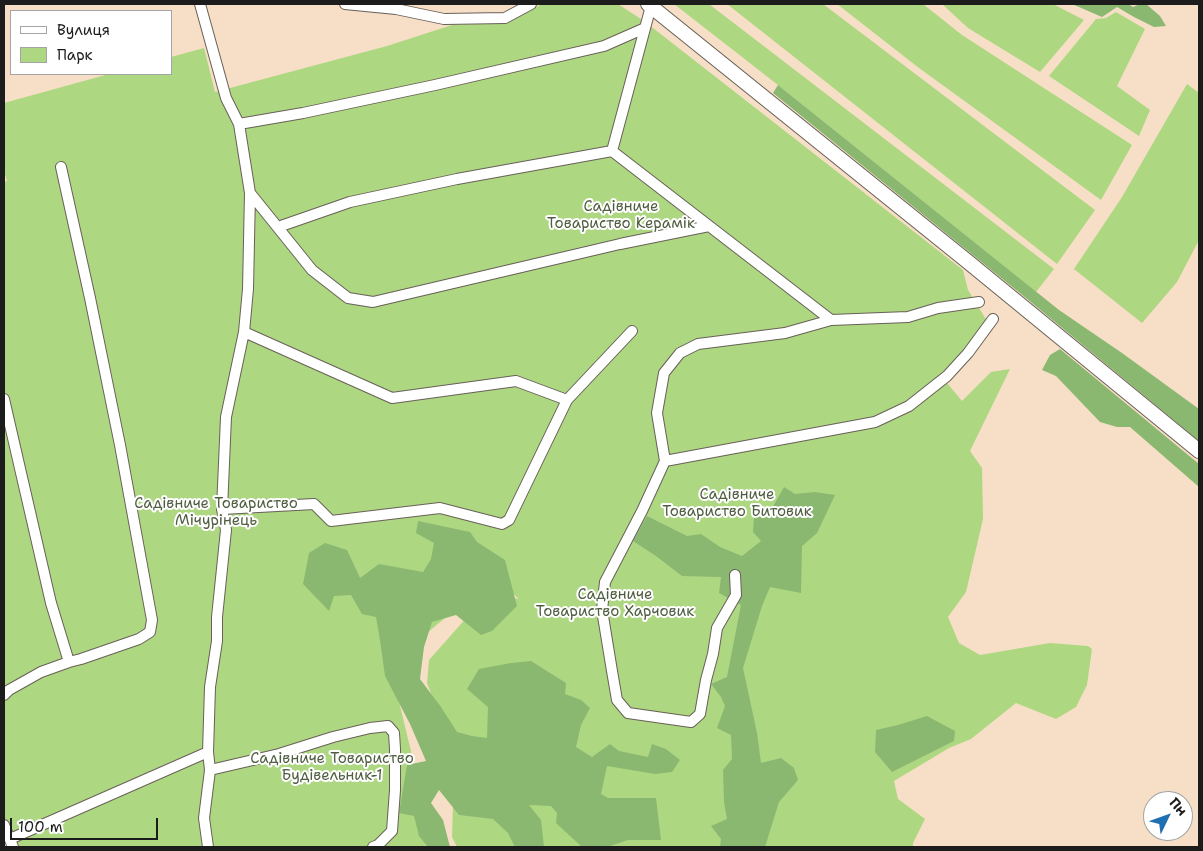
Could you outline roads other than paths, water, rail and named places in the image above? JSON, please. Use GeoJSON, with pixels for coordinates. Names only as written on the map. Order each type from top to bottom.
{"type":"FeatureCollection","features":[{"type":"Feature","properties":{"kind":"main road"},"geometry":{"type":"LineString","coordinates":[[649,5],[1199,451]]}},
{"type":"Feature","properties":{"kind":"street"},"geometry":{"type":"LineString","coordinates":[[200,4],[226,98],[239,124],[250,193],[248,289],[244,332],[226,417],[222,509],[226,530],[210,687],[208,752],[210,770],[204,818],[208,847]]}},
{"type":"Feature","properties":{"kind":"street"},"geometry":{"type":"LineString","coordinates":[[345,4],[396,9],[444,19],[505,18],[531,4]]}},
{"type":"Feature","properties":{"kind":"street"},"geometry":{"type":"LineString","coordinates":[[612,151],[645,28],[649,5]]}},
{"type":"Feature","properties":{"kind":"street"},"geometry":{"type":"LineString","coordinates":[[239,124],[303,113],[435,85],[604,46],[645,28]]}},
{"type":"Feature","properties":{"kind":"street"},"geometry":{"type":"LineString","coordinates":[[278,227],[350,202],[458,179],[612,151],[831,320]]}},
{"type":"Feature","properties":{"kind":"street"},"geometry":{"type":"LineString","coordinates":[[4,695],[9,690],[41,672],[139,639],[150,632],[152,620],[120,444],[61,167]]}},
{"type":"Feature","properties":{"kind":"street"},"geometry":{"type":"LineString","coordinates":[[250,193],[312,270],[348,298],[373,302],[620,244],[709,226]]}},
{"type":"Feature","properties":{"kind":"street"},"geometry":{"type":"LineString","coordinates":[[735,575],[736,595],[717,628],[700,714],[691,722],[628,713],[617,700],[602,610],[605,582],[642,511],[665,461],[657,413],[664,373],[680,353],[698,344],[785,333],[831,320],[908,317],[938,308],[979,302]]}},
{"type":"Feature","properties":{"kind":"street"},"geometry":{"type":"LineString","coordinates":[[665,461],[876,422],[909,406],[947,376],[968,353],[993,319]]}},
{"type":"Feature","properties":{"kind":"street"},"geometry":{"type":"LineString","coordinates":[[222,509],[314,504],[331,521],[440,508],[502,524],[509,520],[567,400],[632,331]]}},
{"type":"Feature","properties":{"kind":"street"},"geometry":{"type":"LineString","coordinates":[[244,332],[392,398],[516,381],[567,400]]}},
{"type":"Feature","properties":{"kind":"street"},"geometry":{"type":"LineString","coordinates":[[4,399],[51,603],[69,662]]}},
{"type":"Feature","properties":{"kind":"street"},"geometry":{"type":"LineString","coordinates":[[210,770],[279,754],[333,737],[370,728],[388,726],[394,732],[395,749],[392,831],[378,846],[374,847]]}},
{"type":"Feature","properties":{"kind":"street"},"geometry":{"type":"LineString","coordinates":[[4,825],[12,843],[208,752]]}},
{"type":"Feature","properties":{"kind":"park label","name":"Садівниче Товариство Керамік"},"geometry":{"type":"Point","coordinates":[621,216]}},
{"type":"Feature","properties":{"kind":"park label","name":"Садівниче Товариство Битовик"},"geometry":{"type":"Point","coordinates":[737,504]}},
{"type":"Feature","properties":{"kind":"park label","name":"Садівниче Товариство Мічурінець"},"geometry":{"type":"Point","coordinates":[216,512]}},
{"type":"Feature","properties":{"kind":"park label","name":"Садівниче Товариство Харчовик"},"geometry":{"type":"Point","coordinates":[615,604]}},
{"type":"Feature","properties":{"kind":"park label","name":"Садівниче Товариство Будівельник-1"},"geometry":{"type":"Point","coordinates":[332,768]}}]}
